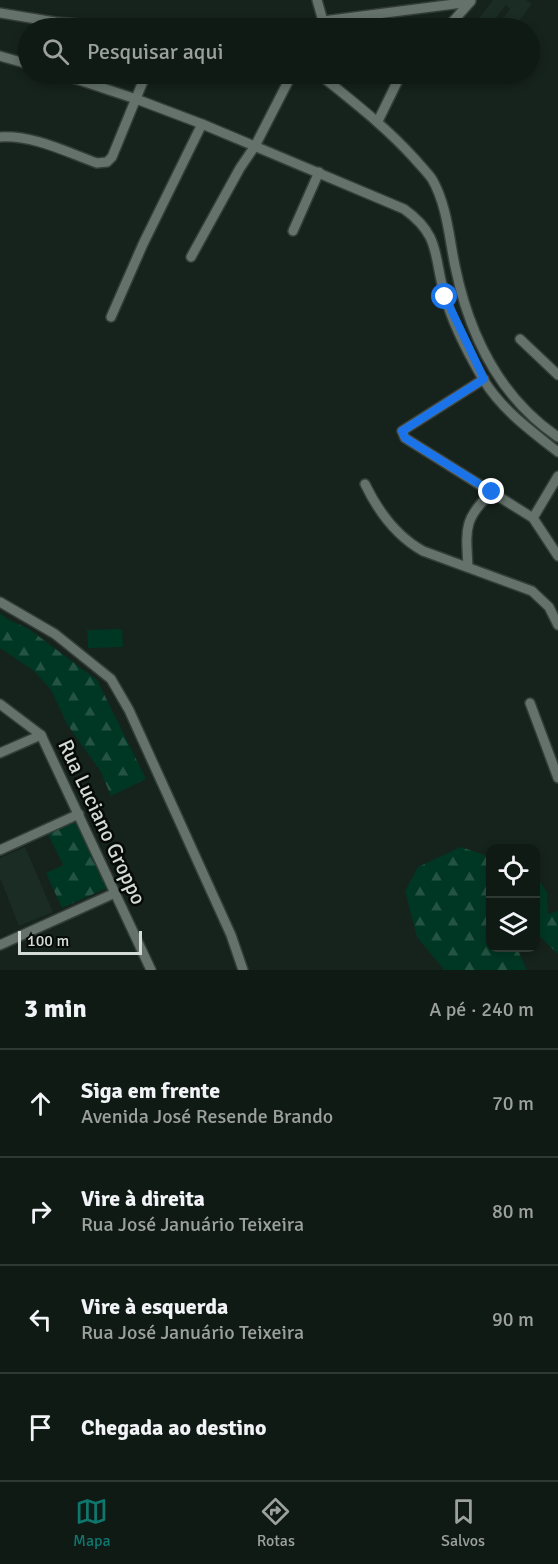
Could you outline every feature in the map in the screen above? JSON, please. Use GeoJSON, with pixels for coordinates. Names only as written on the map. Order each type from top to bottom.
{"type":"FeatureCollection","features":[{"type":"Feature","properties":{"kind":"street"},"geometry":{"type":"LineString","coordinates":[[317,0],[319,18]]}},
{"type":"Feature","properties":{"kind":"street"},"geometry":{"type":"LineString","coordinates":[[364,18],[471,1]]}},
{"type":"Feature","properties":{"kind":"street"},"geometry":{"type":"LineString","coordinates":[[456,18],[471,1]]}},
{"type":"Feature","properties":{"kind":"street"},"geometry":{"type":"LineString","coordinates":[[0,13],[31,18]]}},
{"type":"Feature","properties":{"kind":"street"},"geometry":{"type":"LineString","coordinates":[[0,56],[18,61]]}},
{"type":"Feature","properties":{"kind":"street"},"geometry":{"type":"LineString","coordinates":[[92,84],[202,124],[404,209],[425,227],[433,240],[445,297],[484,379],[502,404],[519,421],[558,452]]}},
{"type":"Feature","properties":{"kind":"street"},"geometry":{"type":"LineString","coordinates":[[0,137],[36,141],[97,163],[104,163],[112,158],[142,84]]}},
{"type":"Feature","properties":{"kind":"street"},"geometry":{"type":"LineString","coordinates":[[190,257],[240,168],[255,146],[287,84]]}},
{"type":"Feature","properties":{"kind":"street"},"geometry":{"type":"LineString","coordinates":[[332,84],[378,121],[431,178],[446,217],[465,309],[489,360],[502,383],[517,402],[530,416],[558,436]]}},
{"type":"Feature","properties":{"kind":"street"},"geometry":{"type":"LineString","coordinates":[[378,121],[396,84]]}},
{"type":"Feature","properties":{"kind":"street"},"geometry":{"type":"LineString","coordinates":[[111,317],[202,124]]}},
{"type":"Feature","properties":{"kind":"street"},"geometry":{"type":"LineString","coordinates":[[293,231],[319,172]]}},
{"type":"Feature","properties":{"kind":"street"},"geometry":{"type":"LineString","coordinates":[[520,339],[558,375]]}},
{"type":"Feature","properties":{"kind":"street"},"geometry":{"type":"LineString","coordinates":[[484,379],[402,433],[405,438],[533,518],[558,556]]}},
{"type":"Feature","properties":{"kind":"street"},"geometry":{"type":"LineString","coordinates":[[533,518],[558,476]]}},
{"type":"Feature","properties":{"kind":"street"},"geometry":{"type":"LineString","coordinates":[[365,484],[385,517],[410,543],[423,551],[532,591],[549,608],[558,625]]}},
{"type":"Feature","properties":{"kind":"street"},"geometry":{"type":"LineString","coordinates":[[468,567],[466,532],[476,507],[492,492]]}},
{"type":"Feature","properties":{"kind":"street"},"geometry":{"type":"LineString","coordinates":[[0,602],[55,634],[111,679],[129,710],[154,764],[231,935],[243,970]]}},
{"type":"Feature","properties":{"kind":"street"},"geometry":{"type":"LineString","coordinates":[[530,703],[558,778]]}},
{"type":"Feature","properties":{"kind":"street","name":"Rua Luciano Groppo"},"geometry":{"type":"LineString","coordinates":[[0,704],[41,735],[152,970]]}},
{"type":"Feature","properties":{"kind":"street"},"geometry":{"type":"LineString","coordinates":[[0,753],[41,735]]}},
{"type":"Feature","properties":{"kind":"street"},"geometry":{"type":"LineString","coordinates":[[0,850],[79,814]]}},
{"type":"Feature","properties":{"kind":"street"},"geometry":{"type":"LineString","coordinates":[[0,945],[115,893]]}},
{"type":"Feature","properties":{"kind":"shaded area"},"geometry":{"type":"Polygon","coordinates":[[[493,0],[526,0],[532,4],[522,18],[503,18],[510,9],[506,5],[496,18],[479,18],[493,0]]]}},
{"type":"Feature","properties":{"kind":"shaded area"},"geometry":{"type":"Polygon","coordinates":[[[25,847],[53,912],[19,926],[0,878],[0,858],[25,847]]]}},
{"type":"Feature","properties":{"kind":"green space"},"geometry":{"type":"Polygon","coordinates":[[[0,613],[7,619],[29,629],[97,680],[146,779],[111,796],[101,772],[67,724],[51,690],[34,671],[0,648],[0,613]]]}},
{"type":"Feature","properties":{"kind":"green space"},"geometry":{"type":"Polygon","coordinates":[[[122,629],[123,647],[88,648],[87,630],[122,629]]]}},
{"type":"Feature","properties":{"kind":"green space"},"geometry":{"type":"Polygon","coordinates":[[[75,817],[107,888],[62,908],[46,873],[63,865],[46,830],[75,817]]]}},
{"type":"Feature","properties":{"kind":"green space"},"geometry":{"type":"Polygon","coordinates":[[[461,847],[486,856],[486,952],[519,952],[527,970],[444,970],[417,937],[405,891],[418,867],[461,847]]]}},
{"type":"Feature","properties":{"kind":"green space"},"geometry":{"type":"Polygon","coordinates":[[[540,882],[547,892],[548,914],[558,911],[558,954],[540,937],[540,882]]]}},
{"type":"Feature","properties":{"kind":"route"},"geometry":{"type":"LineString","coordinates":[[445,297],[484,379],[402,433],[405,438],[492,492]]}}]}
